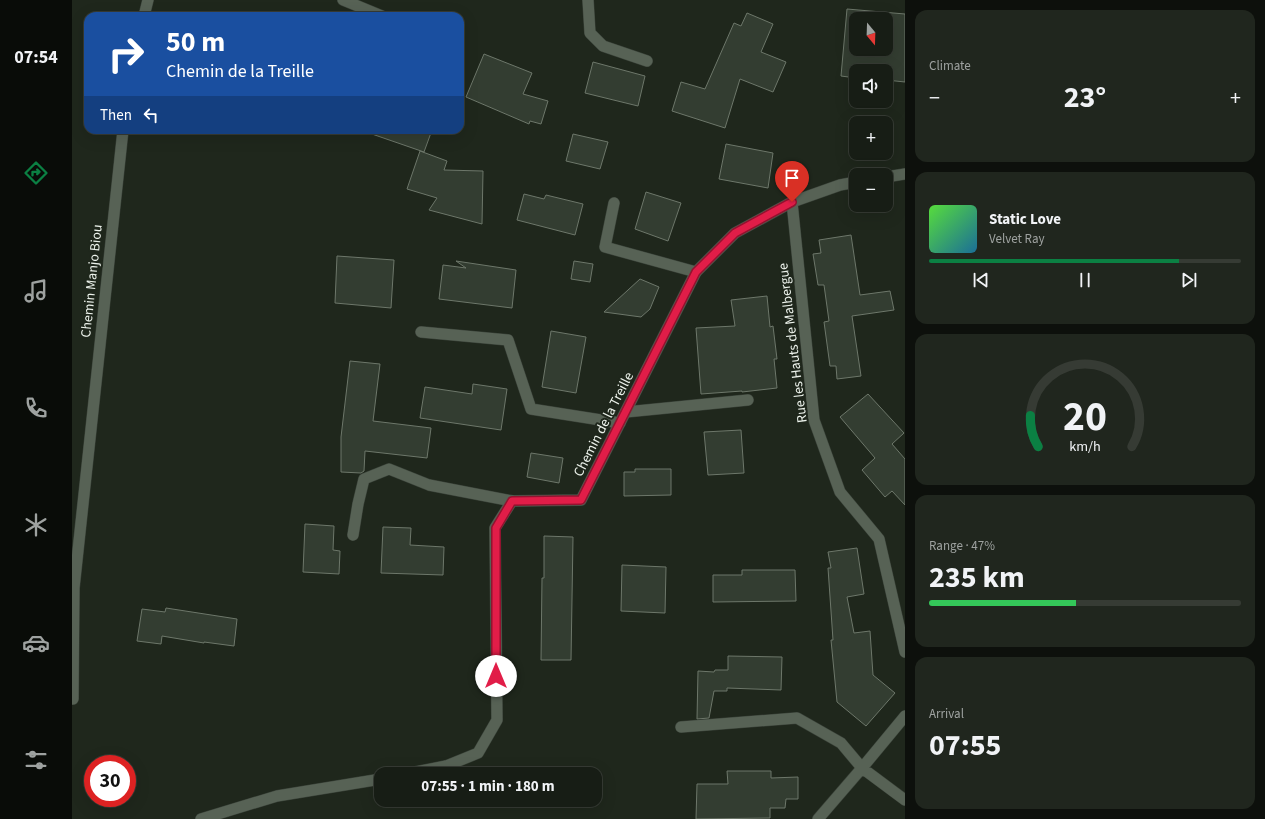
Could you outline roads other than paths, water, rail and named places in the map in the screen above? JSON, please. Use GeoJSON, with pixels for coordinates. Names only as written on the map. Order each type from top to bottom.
{"type":"FeatureCollection","features":[{"type":"Feature","properties":{"kind":"street"},"geometry":{"type":"LineString","coordinates":[[145,12],[148,0]]}},
{"type":"Feature","properties":{"kind":"street"},"geometry":{"type":"LineString","coordinates":[[343,0],[372,12]]}},
{"type":"Feature","properties":{"kind":"street"},"geometry":{"type":"LineString","coordinates":[[588,0],[590,33],[603,46],[647,60]]}},
{"type":"Feature","properties":{"kind":"street","name":"Chemin Manjo Biou"},"geometry":{"type":"LineString","coordinates":[[73,699],[74,588],[123,134]]}},
{"type":"Feature","properties":{"kind":"street"},"geometry":{"type":"LineString","coordinates":[[893,176],[905,174]]}},
{"type":"Feature","properties":{"kind":"street","name":"Chemin de la Treille"},"geometry":{"type":"LineString","coordinates":[[512,501],[581,500],[696,272],[735,233],[792,202],[840,185],[849,183]]}},
{"type":"Feature","properties":{"kind":"street","name":"Rue les Hauts de Malbergue"},"geometry":{"type":"LineString","coordinates":[[792,202],[814,420],[840,492],[879,539],[905,652]]}},
{"type":"Feature","properties":{"kind":"street"},"geometry":{"type":"LineString","coordinates":[[614,204],[605,247],[696,272]]}},
{"type":"Feature","properties":{"kind":"street"},"geometry":{"type":"LineString","coordinates":[[421,332],[508,340],[531,409],[620,423]]}},
{"type":"Feature","properties":{"kind":"street"},"geometry":{"type":"LineString","coordinates":[[626,412],[748,400]]}},
{"type":"Feature","properties":{"kind":"street"},"geometry":{"type":"LineString","coordinates":[[353,535],[364,479],[389,469],[429,485],[512,501],[496,528],[496,720],[478,753],[441,767]]}},
{"type":"Feature","properties":{"kind":"street"},"geometry":{"type":"LineString","coordinates":[[818,819],[905,716]]}},
{"type":"Feature","properties":{"kind":"street"},"geometry":{"type":"LineString","coordinates":[[681,727],[797,718],[841,743],[862,768],[905,800]]}},
{"type":"Feature","properties":{"kind":"street"},"geometry":{"type":"LineString","coordinates":[[201,819],[277,796],[374,780]]}}]}
